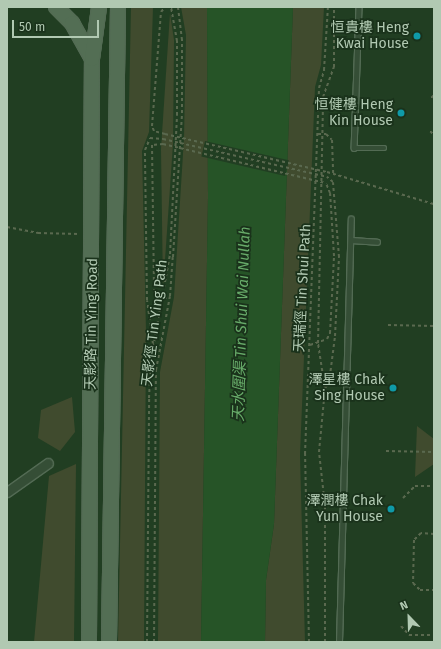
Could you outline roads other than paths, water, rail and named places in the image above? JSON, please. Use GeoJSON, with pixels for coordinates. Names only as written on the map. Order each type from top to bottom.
{"type":"FeatureCollection","features":[{"type":"Feature","properties":{"kind":"main road"},"geometry":{"type":"LineString","coordinates":[[56,7],[72,23],[92,59]]}},
{"type":"Feature","properties":{"kind":"main road","name":"天影路 Tin Ying Road"},"geometry":{"type":"LineString","coordinates":[[89,642],[92,59],[98,7]]}},
{"type":"Feature","properties":{"kind":"main road","name":"天影路 Tin Ying Road"},"geometry":{"type":"LineString","coordinates":[[109,642],[118,7]]}},
{"type":"Feature","properties":{"kind":"street"},"geometry":{"type":"LineString","coordinates":[[7,492],[48,463]]}},
{"type":"Feature","properties":{"kind":"lane"},"geometry":{"type":"LineString","coordinates":[[359,7],[354,148],[384,148]]}},
{"type":"Feature","properties":{"kind":"lane"},"geometry":{"type":"LineString","coordinates":[[339,642],[351,218]]}},
{"type":"Feature","properties":{"kind":"lane"},"geometry":{"type":"LineString","coordinates":[[351,240],[377,242]]}},
{"type":"Feature","properties":{"kind":"water","name":"天水圍渠 Tin Shui Wai Nullah"},"geometry":{"type":"Polygon","coordinates":[[[207,7],[293,7],[274,524],[266,580],[265,642],[201,642],[208,197],[207,7]]]}},
{"type":"Feature","properties":{"kind":"place","name":"恒貴樓 Heng Kwai House"},"geometry":{"type":"Point","coordinates":[417,36]}},
{"type":"Feature","properties":{"kind":"place","name":"恒健樓 Heng Kin House"},"geometry":{"type":"Point","coordinates":[401,113]}},
{"type":"Feature","properties":{"kind":"place","name":"澤星樓 Chak Sing House"},"geometry":{"type":"Point","coordinates":[393,388]}},
{"type":"Feature","properties":{"kind":"place","name":"澤潤樓 Chak Yun House"},"geometry":{"type":"Point","coordinates":[391,509]}}]}
